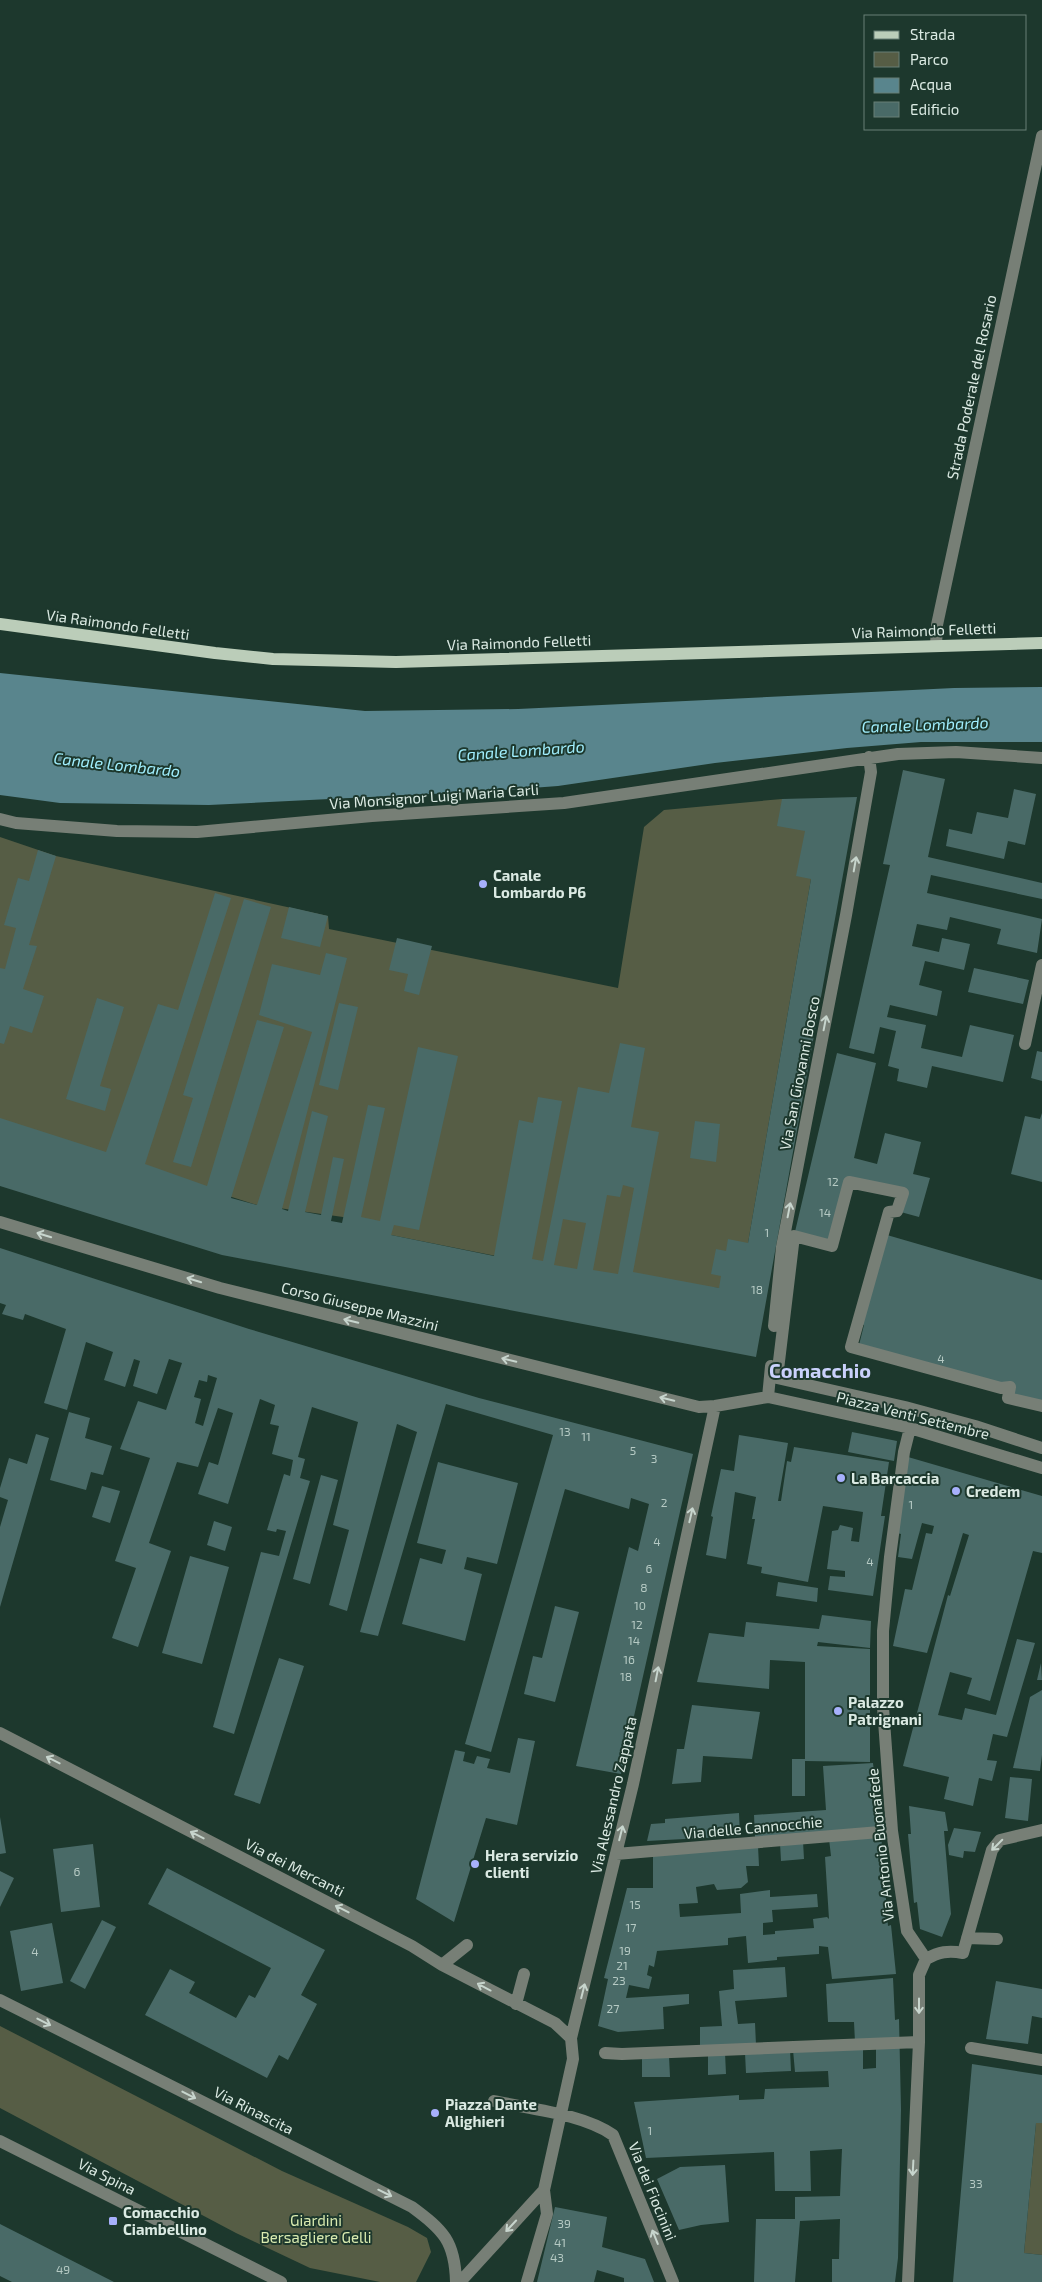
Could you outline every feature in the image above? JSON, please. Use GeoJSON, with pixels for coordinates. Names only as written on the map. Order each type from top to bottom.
{"type":"FeatureCollection","features":[{"type":"Feature","properties":{"kind":"main road","name":"Via Raimondo Felletti"},"geometry":{"type":"LineString","coordinates":[[0,624],[215,653],[327,661],[396,662],[1042,643]]}},
{"type":"Feature","properties":{"kind":"street","name":"Strada Poderale del Rosario"},"geometry":{"type":"LineString","coordinates":[[936,646],[937,625],[1042,136]]}},
{"type":"Feature","properties":{"kind":"street","name":"Via Monsignor Luigi Maria Carli"},"geometry":{"type":"LineString","coordinates":[[0,819],[16,823],[117,831],[197,832],[372,816],[564,803],[898,754],[956,752],[1042,758]]}},
{"type":"Feature","properties":{"kind":"street","name":"Via San Giovanni Bosco"},"geometry":{"type":"LineString","coordinates":[[768,1397],[782,1247],[848,906],[871,772],[869,757]]}},
{"type":"Feature","properties":{"kind":"street"},"geometry":{"type":"LineString","coordinates":[[1024,1044],[1042,965]]}},
{"type":"Feature","properties":{"kind":"street","name":"Piazza Venti Settembre"},"geometry":{"type":"LineString","coordinates":[[1042,1406],[1008,1398],[1010,1386],[1001,1388],[850,1347],[889,1212],[897,1211],[903,1193],[849,1182],[832,1246],[794,1236],[777,1378],[906,1407],[975,1426],[1042,1448]]}},
{"type":"Feature","properties":{"kind":"street","name":"Corso Giuseppe Mazzini"},"geometry":{"type":"LineString","coordinates":[[0,1222],[220,1288],[699,1407],[715,1406]]}},
{"type":"Feature","properties":{"kind":"street","name":"Piazza Venti Settembre"},"geometry":{"type":"LineString","coordinates":[[715,1406],[768,1397],[910,1428],[1042,1468]]}},
{"type":"Feature","properties":{"kind":"street","name":"Via Alessandro Zappata"},"geometry":{"type":"LineString","coordinates":[[527,2282],[547,2214],[544,2190],[562,2116],[573,2059],[571,2038],[636,1774],[715,1406]]}},
{"type":"Feature","properties":{"kind":"street","name":"Via Antonio Buonafede"},"geometry":{"type":"LineString","coordinates":[[910,1428],[904,1452],[890,1558],[883,1631],[883,1697],[892,1832],[907,1931],[926,1959]]}},
{"type":"Feature","properties":{"kind":"street","name":"Via dei Mercanti"},"geometry":{"type":"LineString","coordinates":[[0,1733],[404,1942],[442,1965],[555,2023],[571,2038]]}},
{"type":"Feature","properties":{"kind":"street"},"geometry":{"type":"LineString","coordinates":[[908,2282],[919,2042],[919,1975],[926,1959],[937,1953],[952,1950],[962,1953],[992,1850],[1000,1840],[1042,1830]]}},
{"type":"Feature","properties":{"kind":"street","name":"Via delle Cannocchie"},"geometry":{"type":"LineString","coordinates":[[616,1854],[892,1832]]}},
{"type":"Feature","properties":{"kind":"street"},"geometry":{"type":"LineString","coordinates":[[967,1938],[997,1940]]}},
{"type":"Feature","properties":{"kind":"street"},"geometry":{"type":"LineString","coordinates":[[442,1965],[466,1945]]}},
{"type":"Feature","properties":{"kind":"street"},"geometry":{"type":"LineString","coordinates":[[516,2004],[524,1974]]}},
{"type":"Feature","properties":{"kind":"street","name":"Via Rinascita"},"geometry":{"type":"LineString","coordinates":[[0,2000],[412,2207],[442,2231],[455,2260],[458,2282]]}},
{"type":"Feature","properties":{"kind":"street"},"geometry":{"type":"LineString","coordinates":[[605,2053],[622,2054],[919,2042]]}},
{"type":"Feature","properties":{"kind":"street"},"geometry":{"type":"LineString","coordinates":[[971,2048],[1042,2060]]}},
{"type":"Feature","properties":{"kind":"street","name":"Via dei Fiocinini"},"geometry":{"type":"LineString","coordinates":[[494,2101],[562,2116],[602,2128],[613,2135],[673,2282]]}},
{"type":"Feature","properties":{"kind":"street","name":"Via Spina"},"geometry":{"type":"LineString","coordinates":[[0,2140],[280,2282]]}},
{"type":"Feature","properties":{"kind":"street","name":"Via Alessandro Zappata"},"geometry":{"type":"LineString","coordinates":[[458,2282],[544,2190]]}},
{"type":"Feature","properties":{"kind":"green space"},"geometry":{"type":"Polygon","coordinates":[[[782,799],[805,831],[811,879],[748,1243],[719,1288],[626,1282],[391,1235],[343,1217],[257,1205],[57,1141],[0,1126],[0,837],[56,856],[328,916],[329,929],[618,988],[644,827],[664,810],[782,799]]]}},
{"type":"Feature","properties":{"kind":"green space","name":"Giardini Bersagliere Gelli"},"geometry":{"type":"Polygon","coordinates":[[[0,2026],[282,2171],[408,2227],[427,2238],[431,2252],[416,2282],[380,2282],[310,2268],[236,2233],[0,2108],[0,2026]]]}},
{"type":"Feature","properties":{"kind":"green space"},"geometry":{"type":"Polygon","coordinates":[[[1036,2123],[1042,2123],[1042,2255],[1024,2253],[1036,2123]]]}},
{"type":"Feature","properties":{"kind":"water","name":"Canale Lombardo"},"geometry":{"type":"Polygon","coordinates":[[[0,673],[365,711],[518,709],[954,688],[1042,687],[1042,742],[921,742],[847,748],[715,763],[558,786],[491,791],[209,805],[60,803],[0,795],[0,673]]]}},
{"type":"Feature","properties":{"kind":"building"},"geometry":{"type":"Polygon","coordinates":[[[903,770],[945,779],[928,857],[1042,883],[1042,899],[931,875],[927,893],[1042,919],[1037,953],[997,944],[1001,929],[950,917],[947,930],[917,924],[912,946],[939,952],[942,938],[970,944],[964,970],[925,961],[919,985],[942,991],[937,1016],[890,1005],[887,1017],[926,1025],[921,1048],[962,1057],[970,1025],[1014,1035],[1003,1082],[932,1066],[927,1088],[897,1081],[899,1069],[888,1066],[896,1031],[880,1027],[874,1054],[849,1048],[890,865],[883,864],[903,770]]]}},
{"type":"Feature","properties":{"kind":"building"},"geometry":{"type":"Polygon","coordinates":[[[1014,789],[1036,794],[1025,845],[1008,841],[1004,859],[946,846],[949,829],[972,834],[977,812],[1008,818],[1014,789]]]}},
{"type":"Feature","properties":{"kind":"building"},"geometry":{"type":"Polygon","coordinates":[[[857,797],[756,1357],[222,1255],[0,1186],[0,1118],[106,1152],[158,1004],[178,1010],[215,893],[231,898],[145,1164],[207,1186],[257,1020],[284,1027],[231,1198],[257,1205],[312,1032],[259,1015],[272,964],[320,975],[326,953],[347,958],[282,1209],[288,1211],[312,1111],[328,1116],[305,1212],[321,1215],[333,1157],[344,1159],[331,1221],[342,1223],[368,1105],[385,1108],[361,1217],[380,1221],[418,1047],[458,1056],[419,1230],[394,1225],[391,1235],[494,1256],[519,1120],[533,1123],[538,1097],[562,1101],[532,1259],[543,1261],[578,1087],[609,1093],[620,1043],[645,1048],[631,1127],[659,1132],[633,1272],[719,1288],[721,1276],[711,1274],[716,1249],[726,1251],[728,1239],[748,1243],[811,879],[796,876],[805,831],[777,826],[782,799],[857,797]],[[623,1185],[620,1197],[607,1195],[593,1270],[618,1274],[634,1188],[623,1185]],[[563,1219],[554,1265],[577,1269],[586,1223],[563,1219]]]}},
{"type":"Feature","properties":{"kind":"building"},"geometry":{"type":"Polygon","coordinates":[[[38,850],[56,856],[29,945],[37,946],[23,989],[44,996],[32,1033],[10,1026],[4,1044],[0,1043],[0,968],[5,969],[16,928],[4,925],[18,878],[29,881],[38,850]]]}},
{"type":"Feature","properties":{"kind":"building"},"geometry":{"type":"Polygon","coordinates":[[[244,899],[271,907],[191,1167],[173,1162],[193,1098],[183,1095],[244,899]]]}},
{"type":"Feature","properties":{"kind":"building"},"geometry":{"type":"Polygon","coordinates":[[[289,907],[328,916],[320,947],[281,938],[289,907]]]}},
{"type":"Feature","properties":{"kind":"building"},"geometry":{"type":"Polygon","coordinates":[[[397,938],[432,946],[419,995],[404,991],[408,974],[389,970],[397,938]]]}},
{"type":"Feature","properties":{"kind":"building"},"geometry":{"type":"Polygon","coordinates":[[[974,968],[1029,980],[1023,1004],[968,992],[974,968]]]}},
{"type":"Feature","properties":{"kind":"building"},"geometry":{"type":"Polygon","coordinates":[[[97,998],[124,1007],[100,1086],[111,1089],[105,1111],[66,1099],[97,998]]]}},
{"type":"Feature","properties":{"kind":"building"},"geometry":{"type":"Polygon","coordinates":[[[339,1003],[358,1007],[338,1090],[319,1085],[339,1003]]]}},
{"type":"Feature","properties":{"kind":"building"},"geometry":{"type":"Polygon","coordinates":[[[1037,1051],[1042,1052],[1042,1081],[1031,1078],[1037,1051]]]}},
{"type":"Feature","properties":{"kind":"building"},"geometry":{"type":"Polygon","coordinates":[[[837,1053],[876,1063],[854,1158],[877,1164],[885,1133],[921,1142],[913,1174],[930,1178],[919,1217],[897,1211],[903,1193],[849,1182],[832,1246],[794,1236],[837,1053]]]}},
{"type":"Feature","properties":{"kind":"building"},"geometry":{"type":"Polygon","coordinates":[[[1042,1113],[1042,1182],[1011,1174],[1025,1116],[1040,1119],[1042,1113]]]}},
{"type":"Feature","properties":{"kind":"building"},"geometry":{"type":"Polygon","coordinates":[[[695,1121],[720,1124],[716,1162],[690,1158],[695,1121]]]}},
{"type":"Feature","properties":{"kind":"building"},"geometry":{"type":"Polygon","coordinates":[[[887,1235],[1042,1280],[1042,1406],[1008,1398],[1010,1387],[859,1345],[864,1325],[858,1323],[887,1235]]]}},
{"type":"Feature","properties":{"kind":"building"},"geometry":{"type":"Polygon","coordinates":[[[0,1248],[249,1329],[479,1398],[693,1454],[621,1774],[576,1766],[629,1547],[638,1551],[649,1504],[631,1498],[629,1509],[565,1489],[491,1752],[465,1744],[553,1435],[446,1404],[378,1636],[360,1632],[417,1432],[397,1424],[347,1611],[329,1605],[349,1530],[333,1525],[358,1422],[312,1407],[298,1457],[305,1459],[300,1478],[310,1481],[234,1734],[213,1727],[261,1552],[279,1556],[286,1531],[277,1529],[276,1532],[267,1530],[284,1474],[290,1476],[293,1460],[272,1454],[279,1426],[270,1424],[275,1405],[260,1399],[228,1504],[198,1494],[209,1462],[218,1465],[233,1413],[218,1408],[198,1467],[177,1462],[149,1543],[171,1551],[138,1647],[112,1638],[136,1568],[115,1561],[150,1458],[120,1449],[138,1401],[166,1410],[182,1363],[169,1359],[157,1394],[133,1386],[140,1361],[134,1359],[125,1387],[104,1380],[113,1352],[86,1342],[67,1410],[44,1403],[66,1329],[25,1314],[23,1320],[2,1314],[6,1305],[0,1303],[0,1248]],[[208,1375],[207,1382],[199,1380],[194,1397],[201,1399],[195,1423],[203,1426],[217,1378],[208,1375]]]}},
{"type":"Feature","properties":{"kind":"building"},"geometry":{"type":"Polygon","coordinates":[[[69,1412],[90,1418],[85,1438],[112,1446],[103,1475],[91,1472],[86,1490],[50,1480],[69,1412]]]}},
{"type":"Feature","properties":{"kind":"building"},"geometry":{"type":"Polygon","coordinates":[[[852,1432],[897,1441],[894,1461],[848,1452],[852,1432]]]}},
{"type":"Feature","properties":{"kind":"building"},"geometry":{"type":"Polygon","coordinates":[[[36,1434],[49,1438],[0,1607],[0,1527],[8,1500],[0,1497],[0,1488],[9,1458],[27,1464],[36,1434]]]}},
{"type":"Feature","properties":{"kind":"building"},"geometry":{"type":"Polygon","coordinates":[[[739,1435],[788,1443],[778,1501],[781,1501],[787,1461],[791,1462],[794,1447],[889,1462],[881,1516],[885,1516],[873,1596],[828,1590],[830,1576],[845,1577],[845,1571],[827,1569],[832,1531],[838,1530],[840,1525],[853,1528],[851,1541],[859,1542],[863,1512],[823,1506],[808,1582],[761,1573],[762,1567],[747,1564],[755,1519],[752,1519],[756,1497],[735,1492],[726,1559],[706,1555],[713,1517],[711,1516],[721,1469],[734,1471],[739,1435]]]}},
{"type":"Feature","properties":{"kind":"building"},"geometry":{"type":"Polygon","coordinates":[[[908,1457],[1042,1496],[1042,1553],[1033,1551],[990,1701],[967,1694],[972,1678],[950,1672],[938,1715],[962,1720],[965,1708],[996,1715],[1017,1639],[1035,1643],[1007,1737],[993,1734],[987,1760],[997,1761],[992,1781],[979,1778],[973,1806],[944,1799],[949,1777],[903,1766],[948,1595],[950,1596],[969,1535],[963,1533],[927,1653],[893,1646],[905,1589],[912,1590],[926,1533],[932,1534],[934,1526],[922,1523],[912,1559],[898,1557],[901,1534],[897,1533],[908,1457]]]}},
{"type":"Feature","properties":{"kind":"building"},"geometry":{"type":"Polygon","coordinates":[[[438,1462],[518,1483],[497,1564],[467,1557],[464,1569],[482,1574],[465,1641],[402,1624],[420,1558],[442,1564],[446,1550],[417,1543],[438,1462]]]}},
{"type":"Feature","properties":{"kind":"building"},"geometry":{"type":"Polygon","coordinates":[[[321,1475],[338,1480],[310,1584],[293,1579],[321,1475]]]}},
{"type":"Feature","properties":{"kind":"building"},"geometry":{"type":"Polygon","coordinates":[[[102,1486],[120,1491],[110,1523],[92,1517],[102,1486]]]}},
{"type":"Feature","properties":{"kind":"building"},"geometry":{"type":"Polygon","coordinates":[[[214,1521],[232,1527],[225,1551],[207,1545],[214,1521]]]}},
{"type":"Feature","properties":{"kind":"building"},"geometry":{"type":"Polygon","coordinates":[[[190,1556],[229,1567],[202,1664],[162,1653],[190,1556]]]}},
{"type":"Feature","properties":{"kind":"building"},"geometry":{"type":"Polygon","coordinates":[[[778,1582],[818,1588],[817,1602],[776,1596],[778,1582]]]}},
{"type":"Feature","properties":{"kind":"building"},"geometry":{"type":"Polygon","coordinates":[[[555,1606],[579,1612],[555,1702],[524,1694],[533,1656],[542,1658],[555,1606]]]}},
{"type":"Feature","properties":{"kind":"building"},"geometry":{"type":"Polygon","coordinates":[[[822,1615],[871,1621],[870,1648],[818,1642],[817,1646],[870,1649],[870,1762],[805,1761],[805,1796],[792,1796],[792,1759],[805,1759],[805,1662],[770,1660],[769,1689],[697,1682],[709,1633],[744,1637],[746,1622],[819,1629],[822,1615]]]}},
{"type":"Feature","properties":{"kind":"building"},"geometry":{"type":"Polygon","coordinates":[[[279,1658],[304,1666],[260,1804],[234,1795],[279,1658]]]}},
{"type":"Feature","properties":{"kind":"building"},"geometry":{"type":"Polygon","coordinates":[[[1041,1663],[1042,1680],[1037,1680],[1041,1663]]]}},
{"type":"Feature","properties":{"kind":"building"},"geometry":{"type":"Polygon","coordinates":[[[1042,1690],[1042,1755],[1040,1771],[1013,1768],[1030,1697],[1042,1690]]]}},
{"type":"Feature","properties":{"kind":"building"},"geometry":{"type":"Polygon","coordinates":[[[692,1705],[760,1712],[752,1759],[703,1756],[701,1782],[672,1784],[677,1749],[684,1749],[692,1705]]]}},
{"type":"Feature","properties":{"kind":"building"},"geometry":{"type":"Polygon","coordinates":[[[518,1738],[535,1741],[517,1825],[486,1818],[454,1922],[416,1899],[455,1750],[465,1752],[463,1761],[474,1764],[477,1756],[490,1759],[487,1768],[510,1773],[518,1738]]]}},
{"type":"Feature","properties":{"kind":"building"},"geometry":{"type":"Polygon","coordinates":[[[873,1763],[880,1828],[755,1837],[754,1815],[826,1810],[823,1766],[873,1763]]]}},
{"type":"Feature","properties":{"kind":"building"},"geometry":{"type":"Polygon","coordinates":[[[1010,1777],[1032,1779],[1028,1821],[1005,1818],[1010,1777]]]}},
{"type":"Feature","properties":{"kind":"building"},"geometry":{"type":"Polygon","coordinates":[[[909,1806],[945,1812],[948,1831],[944,1831],[951,1914],[942,1937],[920,1929],[917,1902],[914,1903],[908,1834],[911,1834],[909,1806]]]}},
{"type":"Feature","properties":{"kind":"building"},"geometry":{"type":"Polygon","coordinates":[[[739,1813],[740,1836],[647,1841],[651,1824],[665,1823],[665,1819],[739,1813]]]}},
{"type":"Feature","properties":{"kind":"building"},"geometry":{"type":"Polygon","coordinates":[[[0,1817],[6,1853],[0,1854],[0,1817]]]}},
{"type":"Feature","properties":{"kind":"building"},"geometry":{"type":"Polygon","coordinates":[[[954,1828],[981,1832],[975,1852],[964,1851],[963,1858],[949,1855],[948,1845],[954,1828]]]}},
{"type":"Feature","properties":{"kind":"building"},"geometry":{"type":"Polygon","coordinates":[[[881,1833],[888,1926],[891,1925],[896,1974],[832,1979],[828,1947],[819,1946],[819,1954],[777,1957],[777,1960],[748,1963],[746,1936],[728,1938],[728,1945],[657,1951],[654,1967],[649,1965],[647,1975],[652,1977],[649,1989],[629,1985],[626,1998],[689,1994],[689,2004],[663,2007],[664,2029],[618,2032],[598,2026],[608,1979],[604,1978],[627,1888],[653,1888],[653,1855],[758,1846],[759,1866],[746,1866],[748,1882],[741,1888],[717,1890],[714,1884],[696,1887],[698,1903],[679,1904],[680,1917],[741,1913],[740,1894],[770,1890],[770,1897],[817,1894],[818,1907],[772,1910],[773,1922],[763,1923],[763,1935],[775,1934],[775,1931],[814,1928],[813,1919],[827,1917],[829,1919],[825,1857],[831,1856],[829,1839],[881,1833]]]}},
{"type":"Feature","properties":{"kind":"building"},"geometry":{"type":"Polygon","coordinates":[[[803,1841],[804,1859],[781,1861],[780,1843],[803,1841]]]}},
{"type":"Feature","properties":{"kind":"building"},"geometry":{"type":"Polygon","coordinates":[[[93,1844],[100,1907],[61,1912],[53,1849],[93,1844]]]}},
{"type":"Feature","properties":{"kind":"building"},"geometry":{"type":"Polygon","coordinates":[[[167,1868],[325,1950],[301,1995],[317,2004],[288,2060],[279,2055],[267,2078],[145,2015],[170,1969],[195,1982],[189,1993],[236,2018],[249,1995],[255,1998],[271,1968],[148,1904],[167,1868]]]}},
{"type":"Feature","properties":{"kind":"building"},"geometry":{"type":"Polygon","coordinates":[[[0,1871],[14,1878],[0,1907],[0,1871]]]}},
{"type":"Feature","properties":{"kind":"building"},"geometry":{"type":"Polygon","coordinates":[[[102,1920],[116,1927],[85,1989],[70,1981],[102,1920]]]}},
{"type":"Feature","properties":{"kind":"building"},"geometry":{"type":"Polygon","coordinates":[[[52,1923],[63,1983],[21,1991],[10,1931],[52,1923]]]}},
{"type":"Feature","properties":{"kind":"building"},"geometry":{"type":"Polygon","coordinates":[[[785,1967],[787,1997],[735,2001],[738,2024],[755,2023],[756,2045],[700,2048],[700,2027],[722,2026],[719,1991],[734,1989],[733,1970],[785,1967]]]}},
{"type":"Feature","properties":{"kind":"building"},"geometry":{"type":"Polygon","coordinates":[[[893,1978],[895,2020],[899,2019],[901,2109],[898,2258],[895,2282],[832,2282],[832,2259],[839,2259],[840,2219],[800,2221],[795,2282],[754,2282],[756,2219],[795,2219],[795,2197],[840,2196],[842,2149],[810,2151],[811,2191],[775,2191],[774,2152],[646,2158],[634,2102],[739,2095],[739,2100],[764,2099],[765,2089],[829,2087],[828,2071],[795,2072],[793,2050],[863,2047],[863,2069],[876,2068],[876,2041],[855,2042],[854,2022],[828,2022],[826,1984],[893,1978]]]}},
{"type":"Feature","properties":{"kind":"building"},"geometry":{"type":"Polygon","coordinates":[[[996,1981],[1042,1989],[1042,2018],[1032,2016],[1028,2044],[986,2039],[996,1981]]]}},
{"type":"Feature","properties":{"kind":"building"},"geometry":{"type":"Polygon","coordinates":[[[790,2049],[791,2071],[746,2073],[745,2053],[790,2049]]]}},
{"type":"Feature","properties":{"kind":"building"},"geometry":{"type":"Polygon","coordinates":[[[725,2053],[726,2074],[708,2075],[708,2054],[725,2053]]]}},
{"type":"Feature","properties":{"kind":"building"},"geometry":{"type":"Polygon","coordinates":[[[642,2056],[669,2056],[670,2077],[642,2077],[642,2056]]]}},
{"type":"Feature","properties":{"kind":"building"},"geometry":{"type":"Polygon","coordinates":[[[972,2064],[1042,2075],[1042,2123],[1036,2123],[1024,2253],[1042,2255],[1042,2282],[953,2282],[972,2064]]]}},
{"type":"Feature","properties":{"kind":"building"},"geometry":{"type":"Polygon","coordinates":[[[725,2165],[729,2222],[679,2230],[657,2179],[680,2167],[725,2165]]]}},
{"type":"Feature","properties":{"kind":"building"},"geometry":{"type":"Polygon","coordinates":[[[555,2207],[607,2217],[602,2247],[645,2259],[654,2282],[624,2282],[624,2278],[597,2270],[594,2282],[537,2282],[555,2207]]]}},
{"type":"Feature","properties":{"kind":"building"},"geometry":{"type":"Polygon","coordinates":[[[0,2224],[114,2282],[12,2282],[0,2276],[0,2224]]]}},
{"type":"Feature","properties":{"kind":"place","name":"Canale Lombardo P6"},"geometry":{"type":"Point","coordinates":[483,884]}},
{"type":"Feature","properties":{"kind":"place","name":"La Barcaccia"},"geometry":{"type":"Point","coordinates":[841,1478]}},
{"type":"Feature","properties":{"kind":"place","name":"Credem"},"geometry":{"type":"Point","coordinates":[956,1491]}},
{"type":"Feature","properties":{"kind":"place","name":"Palazzo Patrignani"},"geometry":{"type":"Point","coordinates":[838,1711]}},
{"type":"Feature","properties":{"kind":"place","name":"Hera servizio clienti"},"geometry":{"type":"Point","coordinates":[475,1864]}},
{"type":"Feature","properties":{"kind":"place","name":"Piazza Dante Alighieri"},"geometry":{"type":"Point","coordinates":[435,2113]}},
{"type":"Feature","properties":{"kind":"place","name":"Comacchio Ciambellino"},"geometry":{"type":"Point","coordinates":[113,2221]}},
{"type":"Feature","properties":{"kind":"district","name":"Comacchio"},"geometry":{"type":"Point","coordinates":[820,1370]}}]}
